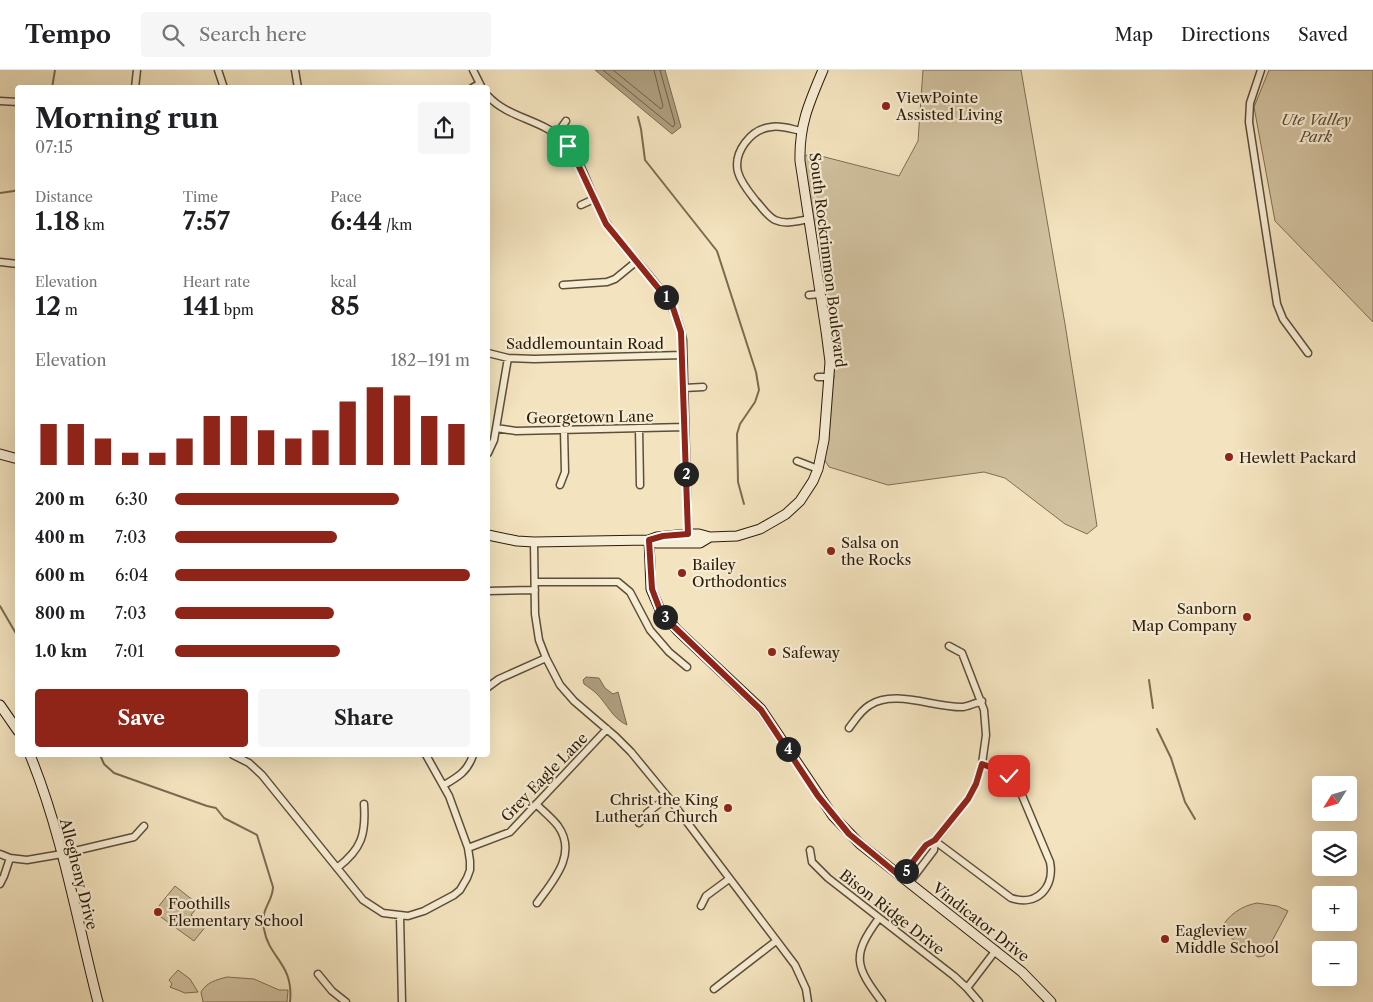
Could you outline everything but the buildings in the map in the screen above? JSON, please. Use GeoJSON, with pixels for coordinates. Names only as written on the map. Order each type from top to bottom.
{"type":"FeatureCollection","features":[{"type":"Feature","properties":{"kind":"main road","name":"South Rockrimmon Boulevard"},"geometry":{"type":"LineString","coordinates":[[490,535],[517,541],[534,542],[649,540],[663,536],[688,534],[710,537],[749,534],[773,523],[800,501],[813,481],[818,469],[824,440],[830,377],[829,349],[800,161],[801,131],[823,70]]}},
{"type":"Feature","properties":{"kind":"main road"},"geometry":{"type":"LineString","coordinates":[[0,454],[15,457]]}},
{"type":"Feature","properties":{"kind":"main road","name":"South Rockrimmon Boulevard"},"geometry":{"type":"LineString","coordinates":[[649,540],[657,543],[700,543],[710,537]]}},
{"type":"Feature","properties":{"kind":"main road","name":"Vindicator Drive"},"geometry":{"type":"LineString","coordinates":[[649,540],[652,589],[660,610],[667,620],[761,710],[818,796],[845,830],[901,877],[996,950],[1022,972],[1051,1002]]}},
{"type":"Feature","properties":{"kind":"main road"},"geometry":{"type":"LineString","coordinates":[[0,705],[15,727]]}},
{"type":"Feature","properties":{"kind":"main road","name":"Allegheny Drive"},"geometry":{"type":"LineString","coordinates":[[31,757],[38,773],[62,854],[98,1002]]}},
{"type":"Feature","properties":{"kind":"street"},"geometry":{"type":"LineString","coordinates":[[135,85],[137,70]]}},
{"type":"Feature","properties":{"kind":"street"},"geometry":{"type":"LineString","coordinates":[[218,70],[223,85]]}},
{"type":"Feature","properties":{"kind":"street"},"geometry":{"type":"LineString","coordinates":[[295,70],[298,85]]}},
{"type":"Feature","properties":{"kind":"street"},"geometry":{"type":"LineString","coordinates":[[473,70],[480,85]]}},
{"type":"Feature","properties":{"kind":"street"},"geometry":{"type":"LineString","coordinates":[[1261,70],[1250,103],[1249,122],[1277,304],[1283,319],[1308,353]]}},
{"type":"Feature","properties":{"kind":"street"},"geometry":{"type":"LineString","coordinates":[[490,98],[506,111],[540,125],[556,135],[572,152],[606,224],[672,305],[681,332],[683,356],[688,534]]}},
{"type":"Feature","properties":{"kind":"street"},"geometry":{"type":"LineString","coordinates":[[0,100],[15,102]]}},
{"type":"Feature","properties":{"kind":"street"},"geometry":{"type":"LineString","coordinates":[[556,135],[566,121]]}},
{"type":"Feature","properties":{"kind":"street"},"geometry":{"type":"LineString","coordinates":[[801,131],[777,126],[761,130],[748,139],[734,164],[744,187],[769,216],[782,222],[809,219]]}},
{"type":"Feature","properties":{"kind":"street"},"geometry":{"type":"LineString","coordinates":[[581,205],[594,199]]}},
{"type":"Feature","properties":{"kind":"street"},"geometry":{"type":"LineString","coordinates":[[563,285],[607,282],[620,275],[636,261]]}},
{"type":"Feature","properties":{"kind":"street"},"geometry":{"type":"LineString","coordinates":[[0,262],[15,264]]}},
{"type":"Feature","properties":{"kind":"street"},"geometry":{"type":"LineString","coordinates":[[809,295],[820,294]]}},
{"type":"Feature","properties":{"kind":"street","name":"Saddlemountain Road"},"geometry":{"type":"LineString","coordinates":[[490,353],[508,358],[683,356]]}},
{"type":"Feature","properties":{"kind":"street"},"geometry":{"type":"LineString","coordinates":[[490,449],[494,440],[508,358]]}},
{"type":"Feature","properties":{"kind":"street"},"geometry":{"type":"LineString","coordinates":[[818,377],[830,377]]}},
{"type":"Feature","properties":{"kind":"street"},"geometry":{"type":"LineString","coordinates":[[684,388],[703,387]]}},
{"type":"Feature","properties":{"kind":"street","name":"Georgetown Lane"},"geometry":{"type":"LineString","coordinates":[[496,428],[516,431],[685,427]]}},
{"type":"Feature","properties":{"kind":"street"},"geometry":{"type":"LineString","coordinates":[[639,428],[640,485]]}},
{"type":"Feature","properties":{"kind":"street"},"geometry":{"type":"LineString","coordinates":[[560,485],[565,472],[564,430]]}},
{"type":"Feature","properties":{"kind":"street"},"geometry":{"type":"LineString","coordinates":[[798,461],[818,469]]}},
{"type":"Feature","properties":{"kind":"street"},"geometry":{"type":"LineString","coordinates":[[534,542],[536,614],[539,640],[554,674],[567,693],[623,743],[668,797],[795,965],[806,989],[808,1002]]}},
{"type":"Feature","properties":{"kind":"street"},"geometry":{"type":"LineString","coordinates":[[535,582],[618,582],[630,592],[650,630],[669,652],[687,667]]}},
{"type":"Feature","properties":{"kind":"street"},"geometry":{"type":"LineString","coordinates":[[490,591],[535,590]]}},
{"type":"Feature","properties":{"kind":"street"},"geometry":{"type":"LineString","coordinates":[[901,877],[926,845],[935,840],[972,792],[982,764],[986,726],[982,701],[962,653],[949,646]]}},
{"type":"Feature","properties":{"kind":"street"},"geometry":{"type":"LineString","coordinates":[[490,685],[546,658]]}},
{"type":"Feature","properties":{"kind":"street"},"geometry":{"type":"LineString","coordinates":[[849,728],[863,710],[883,700],[902,699],[962,707],[982,701]]}},
{"type":"Feature","properties":{"kind":"street","name":"Grey Eagle Lane"},"geometry":{"type":"LineString","coordinates":[[468,848],[510,832],[607,729]]}},
{"type":"Feature","properties":{"kind":"street"},"geometry":{"type":"LineString","coordinates":[[237,757],[262,775],[363,900],[383,913],[400,916],[408,916],[424,910],[454,895],[465,884],[470,870],[468,848],[444,785],[427,757]]}},
{"type":"Feature","properties":{"kind":"street"},"geometry":{"type":"LineString","coordinates":[[444,785],[460,775],[466,769],[472,757]]}},
{"type":"Feature","properties":{"kind":"street"},"geometry":{"type":"LineString","coordinates":[[935,840],[1011,898],[1029,900],[1040,895],[1048,887],[1052,875],[1050,862],[1018,786],[1003,772],[982,764]]}},
{"type":"Feature","properties":{"kind":"street"},"geometry":{"type":"LineString","coordinates":[[639,823],[668,797]]}},
{"type":"Feature","properties":{"kind":"street"},"geometry":{"type":"LineString","coordinates":[[337,868],[351,857],[361,841],[365,816],[364,804]]}},
{"type":"Feature","properties":{"kind":"street"},"geometry":{"type":"LineString","coordinates":[[536,804],[558,825],[566,848],[560,871],[537,903]]}},
{"type":"Feature","properties":{"kind":"street"},"geometry":{"type":"LineString","coordinates":[[0,854],[10,858],[27,860],[62,854],[134,837],[144,826]]}},
{"type":"Feature","properties":{"kind":"street"},"geometry":{"type":"LineString","coordinates":[[909,883],[934,850],[935,840]]}},
{"type":"Feature","properties":{"kind":"street","name":"Bison Ridge Drive"},"geometry":{"type":"LineString","coordinates":[[810,850],[812,862],[828,878],[967,988],[979,1002]]}},
{"type":"Feature","properties":{"kind":"street"},"geometry":{"type":"LineString","coordinates":[[0,884],[10,858]]}},
{"type":"Feature","properties":{"kind":"street"},"geometry":{"type":"LineString","coordinates":[[701,906],[706,896],[729,879]]}},
{"type":"Feature","properties":{"kind":"street"},"geometry":{"type":"LineString","coordinates":[[400,916],[400,990],[402,1002]]}},
{"type":"Feature","properties":{"kind":"street"},"geometry":{"type":"LineString","coordinates":[[879,918],[865,936],[860,963],[865,979],[882,1002]]}},
{"type":"Feature","properties":{"kind":"street"},"geometry":{"type":"LineString","coordinates":[[714,989],[776,941]]}},
{"type":"Feature","properties":{"kind":"street"},"geometry":{"type":"LineString","coordinates":[[967,988],[996,950]]}},
{"type":"Feature","properties":{"kind":"street"},"geometry":{"type":"LineString","coordinates":[[318,974],[332,991],[346,1002]]}},
{"type":"Feature","properties":{"kind":"green space"},"geometry":{"type":"Polygon","coordinates":[[[923,70],[1021,70],[1065,324],[1097,526],[1087,534],[1065,524],[1005,478],[984,472],[888,485],[829,467],[821,454],[830,362],[800,161],[809,153],[899,176],[918,141],[923,70]]]}},
{"type":"Feature","properties":{"kind":"green space","name":"Ute Valley Park"},"geometry":{"type":"Polygon","coordinates":[[[1269,70],[1373,70],[1373,322],[1275,221],[1254,107],[1269,70]]]}},
{"type":"Feature","properties":{"kind":"green space"},"geometry":{"type":"Polygon","coordinates":[[[175,886],[199,905],[191,915],[206,926],[194,941],[154,912],[175,886]]]}},
{"type":"Feature","properties":{"kind":"green space"},"geometry":{"type":"Polygon","coordinates":[[[1257,903],[1277,906],[1288,911],[1264,956],[1258,957],[1220,930],[1236,912],[1246,906],[1257,903]]]}},
{"type":"Feature","properties":{"kind":"green space"},"geometry":{"type":"Polygon","coordinates":[[[178,970],[190,979],[198,992],[185,993],[170,987],[172,984],[169,980],[178,970]]]}},
{"type":"Feature","properties":{"kind":"green space"},"geometry":{"type":"Polygon","coordinates":[[[227,977],[254,979],[279,990],[288,990],[287,1002],[203,1002],[201,992],[203,989],[212,982],[227,977]]]}},
{"type":"Feature","properties":{"kind":"water"},"geometry":{"type":"Polygon","coordinates":[[[595,70],[665,70],[681,127],[672,134],[595,70]]]}},
{"type":"Feature","properties":{"kind":"water"},"geometry":{"type":"Polygon","coordinates":[[[586,677],[599,678],[605,688],[613,694],[618,692],[627,725],[618,719],[597,694],[584,684],[583,680],[586,677]]]}},
{"type":"Feature","properties":{"kind":"waterway"},"geometry":{"type":"LineString","coordinates":[[52,85],[55,70]]}},
{"type":"Feature","properties":{"kind":"waterway"},"geometry":{"type":"LineString","coordinates":[[638,117],[645,160],[717,251],[756,372],[759,390],[755,402],[740,424],[737,434],[738,482],[744,504]]}},
{"type":"Feature","properties":{"kind":"waterway"},"geometry":{"type":"LineString","coordinates":[[0,193],[15,190]]}},
{"type":"Feature","properties":{"kind":"waterway"},"geometry":{"type":"LineString","coordinates":[[0,606],[15,632]]}},
{"type":"Feature","properties":{"kind":"waterway"},"geometry":{"type":"LineString","coordinates":[[1149,680],[1153,708]]}},
{"type":"Feature","properties":{"kind":"waterway"},"geometry":{"type":"LineString","coordinates":[[1157,729],[1171,758],[1185,802],[1195,819]]}},
{"type":"Feature","properties":{"kind":"waterway"},"geometry":{"type":"LineString","coordinates":[[101,757],[104,764],[114,773],[216,808],[224,818],[257,835],[273,887],[265,910],[264,929],[271,948],[288,978],[290,1002]]}},
{"type":"Feature","properties":{"kind":"place","name":"ViewPointe Assisted Living"},"geometry":{"type":"Point","coordinates":[886,106]}},
{"type":"Feature","properties":{"kind":"place","name":"Hewlett Packard"},"geometry":{"type":"Point","coordinates":[1229,457]}},
{"type":"Feature","properties":{"kind":"place","name":"Salsa on the Rocks"},"geometry":{"type":"Point","coordinates":[831,551]}},
{"type":"Feature","properties":{"kind":"place","name":"Bailey Orthodontics"},"geometry":{"type":"Point","coordinates":[682,573]}},
{"type":"Feature","properties":{"kind":"place","name":"Sanborn Map Company"},"geometry":{"type":"Point","coordinates":[1247,617]}},
{"type":"Feature","properties":{"kind":"place","name":"Safeway"},"geometry":{"type":"Point","coordinates":[772,652]}},
{"type":"Feature","properties":{"kind":"place","name":"Christ the King Lutheran Church"},"geometry":{"type":"Point","coordinates":[728,808]}},
{"type":"Feature","properties":{"kind":"place","name":"Foothills Elementary School"},"geometry":{"type":"Point","coordinates":[158,912]}},
{"type":"Feature","properties":{"kind":"place","name":"Eagleview Middle School"},"geometry":{"type":"Point","coordinates":[1165,939]}},
{"type":"Feature","properties":{"kind":"route"},"geometry":{"type":"LineString","coordinates":[[568,146],[606,224],[672,305],[683,340],[688,534],[663,536],[649,540],[650,580],[660,610],[667,620],[752,700],[768,718],[818,796],[849,834],[901,877],[926,845],[935,840],[968,799],[976,784],[982,764],[1009,776]]}}]}
